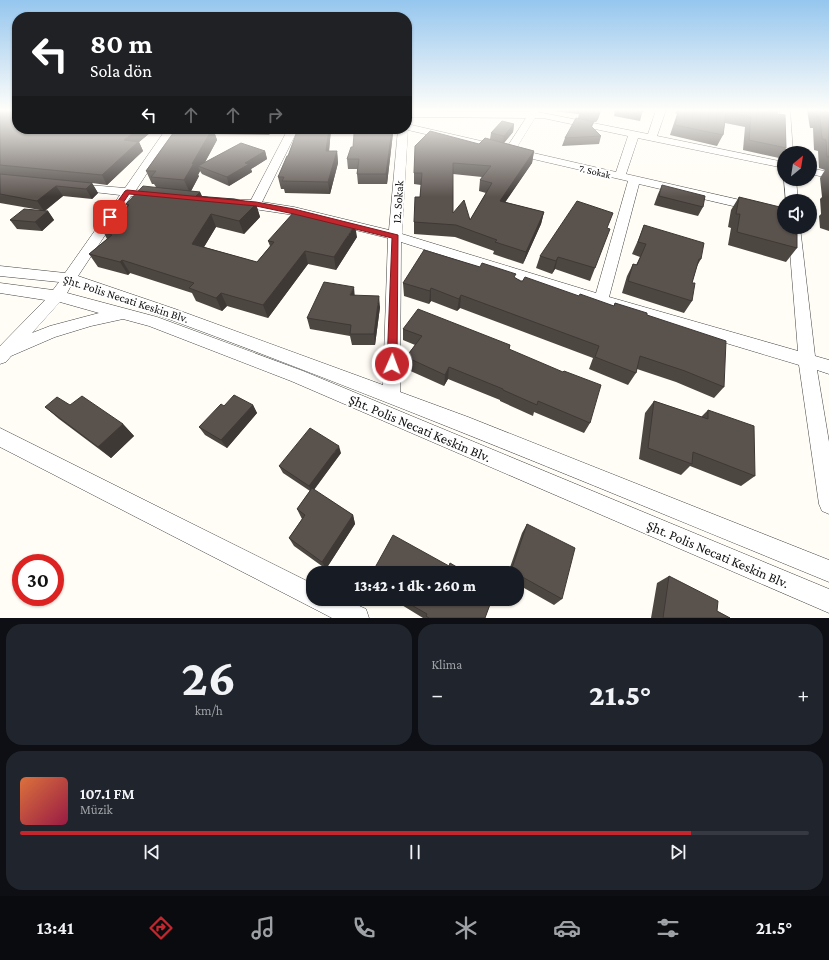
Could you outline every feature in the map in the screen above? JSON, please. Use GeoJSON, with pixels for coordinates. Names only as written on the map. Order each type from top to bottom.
{"type":"FeatureCollection","features":[{"type":"Feature","properties":{"kind":"street"},"geometry":{"type":"LineString","coordinates":[[2,355],[57,296],[164,139]]}},
{"type":"Feature","properties":{"kind":"street"},"geometry":{"type":"LineString","coordinates":[[256,204],[288,139]]}},
{"type":"Feature","properties":{"kind":"street","name":"12. Sokak"},"geometry":{"type":"LineString","coordinates":[[391,396],[396,236],[402,139]]}},
{"type":"Feature","properties":{"kind":"street","name":"7. Sokak"},"geometry":{"type":"LineString","coordinates":[[456,139],[777,212]]}},
{"type":"Feature","properties":{"kind":"street"},"geometry":{"type":"LineString","coordinates":[[510,151],[517,139]]}},
{"type":"Feature","properties":{"kind":"street"},"geometry":{"type":"LineString","coordinates":[[620,177],[632,139]]}},
{"type":"Feature","properties":{"kind":"street"},"geometry":{"type":"LineString","coordinates":[[661,139],[777,164]]}},
{"type":"Feature","properties":{"kind":"street"},"geometry":{"type":"LineString","coordinates":[[817,172],[829,175]]}},
{"type":"Feature","properties":{"kind":"street"},"geometry":{"type":"LineString","coordinates":[[601,300],[634,180]]}},
{"type":"Feature","properties":{"kind":"street"},"geometry":{"type":"LineString","coordinates":[[60,185],[165,196]]}},
{"type":"Feature","properties":{"kind":"street"},"geometry":{"type":"LineString","coordinates":[[218,200],[256,204],[294,211],[396,236],[601,300],[829,367]]}},
{"type":"Feature","properties":{"kind":"street"},"geometry":{"type":"LineString","coordinates":[[795,234],[807,360],[829,504]]}},
{"type":"Feature","properties":{"kind":"street","name":"Şht. Polis Necati Keskin Blv."},"geometry":{"type":"LineString","coordinates":[[0,271],[68,278],[178,316],[469,426],[829,571]]}},
{"type":"Feature","properties":{"kind":"street","name":"Şht. Polis Necati Keskin Blv."},"geometry":{"type":"LineString","coordinates":[[0,288],[57,296],[152,321],[297,376],[829,601]]}},
{"type":"Feature","properties":{"kind":"street"},"geometry":{"type":"LineString","coordinates":[[2,355],[50,332],[91,320],[123,313]]}},
{"type":"Feature","properties":{"kind":"street"},"geometry":{"type":"LineString","coordinates":[[0,437],[306,592]]}},
{"type":"Feature","properties":{"kind":"street"},"geometry":{"type":"LineString","coordinates":[[333,606],[357,618]]}},
{"type":"Feature","properties":{"kind":"building"},"geometry":{"type":"Polygon","coordinates":[[[0,139],[126,139],[124,140],[138,142],[102,175],[0,165],[0,139]]]}},
{"type":"Feature","properties":{"kind":"building"},"geometry":{"type":"Polygon","coordinates":[[[169,139],[206,139],[184,180],[151,177],[156,171],[146,171],[169,139]]]}},
{"type":"Feature","properties":{"kind":"building"},"geometry":{"type":"Polygon","coordinates":[[[294,139],[328,139],[326,151],[337,151],[328,182],[282,181],[284,177],[278,177],[294,139]]]}},
{"type":"Feature","properties":{"kind":"building"},"geometry":{"type":"Polygon","coordinates":[[[354,139],[391,139],[386,174],[357,174],[359,159],[347,159],[351,147],[353,147],[354,139]]]}},
{"type":"Feature","properties":{"kind":"building"},"geometry":{"type":"Polygon","coordinates":[[[422,139],[460,139],[479,144],[484,139],[488,139],[534,151],[500,201],[544,212],[526,252],[495,242],[497,240],[456,225],[414,222],[415,197],[420,197],[422,173],[414,173],[415,146],[422,139]],[[453,163],[453,213],[464,200],[470,220],[492,183],[480,180],[491,166],[453,163]]]}},
{"type":"Feature","properties":{"kind":"building"},"geometry":{"type":"Polygon","coordinates":[[[749,139],[786,139],[786,146],[777,146],[749,139]]]}},
{"type":"Feature","properties":{"kind":"building"},"geometry":{"type":"Polygon","coordinates":[[[822,139],[829,139],[829,157],[827,157],[826,140],[822,139]]]}},
{"type":"Feature","properties":{"kind":"building"},"geometry":{"type":"Polygon","coordinates":[[[241,143],[265,151],[245,163],[249,164],[227,177],[198,166],[241,143]]]}},
{"type":"Feature","properties":{"kind":"building"},"geometry":{"type":"Polygon","coordinates":[[[0,174],[92,183],[86,189],[56,186],[37,201],[0,194],[0,174]]]}},
{"type":"Feature","properties":{"kind":"building"},"geometry":{"type":"Polygon","coordinates":[[[662,185],[705,196],[703,207],[659,196],[662,185]]]}},
{"type":"Feature","properties":{"kind":"building"},"geometry":{"type":"Polygon","coordinates":[[[143,186],[200,192],[196,196],[234,199],[256,204],[239,221],[211,214],[192,244],[257,262],[274,242],[268,241],[294,212],[355,225],[334,257],[305,251],[263,305],[221,293],[216,298],[189,288],[194,283],[122,260],[120,262],[89,254],[112,235],[104,233],[129,205],[126,204],[143,186]]]}},
{"type":"Feature","properties":{"kind":"building"},"geometry":{"type":"Polygon","coordinates":[[[739,197],[777,206],[777,234],[797,234],[797,248],[737,232],[740,214],[736,214],[739,197]]]}},
{"type":"Feature","properties":{"kind":"building"},"geometry":{"type":"Polygon","coordinates":[[[577,201],[613,213],[607,228],[610,229],[595,268],[558,257],[556,261],[540,256],[577,201]]]}},
{"type":"Feature","properties":{"kind":"building"},"geometry":{"type":"Polygon","coordinates":[[[24,209],[48,211],[35,222],[10,220],[24,209]]]}},
{"type":"Feature","properties":{"kind":"building"},"geometry":{"type":"Polygon","coordinates":[[[644,225],[704,243],[701,259],[699,259],[692,283],[695,283],[692,301],[628,281],[633,264],[637,265],[646,244],[638,242],[644,225]]]}},
{"type":"Feature","properties":{"kind":"building"},"geometry":{"type":"Polygon","coordinates":[[[424,250],[480,267],[482,263],[516,274],[514,277],[522,282],[525,277],[579,296],[580,294],[614,306],[615,303],[726,341],[724,387],[685,371],[640,356],[636,373],[595,357],[599,346],[461,295],[459,299],[431,288],[430,291],[403,283],[424,250]]]}},
{"type":"Feature","properties":{"kind":"building"},"geometry":{"type":"Polygon","coordinates":[[[324,282],[354,287],[350,295],[379,296],[374,334],[350,334],[351,325],[307,318],[324,282]]]}},
{"type":"Feature","properties":{"kind":"building"},"geometry":{"type":"Polygon","coordinates":[[[418,309],[510,345],[509,349],[563,372],[564,371],[601,385],[590,423],[538,401],[537,405],[503,389],[449,367],[445,375],[406,357],[422,336],[403,329],[418,309]]]}},
{"type":"Feature","properties":{"kind":"building"},"geometry":{"type":"Polygon","coordinates":[[[234,395],[253,405],[221,440],[199,427],[221,404],[224,406],[234,395]]]}},
{"type":"Feature","properties":{"kind":"building"},"geometry":{"type":"Polygon","coordinates":[[[82,396],[123,424],[98,447],[45,407],[57,397],[70,405],[82,396]]]}},
{"type":"Feature","properties":{"kind":"building"},"geometry":{"type":"Polygon","coordinates":[[[654,401],[708,419],[708,410],[754,426],[755,476],[693,452],[692,464],[648,448],[654,401]]]}},
{"type":"Feature","properties":{"kind":"building"},"geometry":{"type":"Polygon","coordinates":[[[310,428],[339,446],[309,486],[279,466],[310,428]]]}},
{"type":"Feature","properties":{"kind":"building"},"geometry":{"type":"Polygon","coordinates":[[[312,488],[353,515],[322,562],[289,538],[305,515],[297,509],[312,488]]]}},
{"type":"Feature","properties":{"kind":"building"},"geometry":{"type":"Polygon","coordinates":[[[527,524],[575,548],[562,599],[524,578],[524,566],[513,566],[527,524]]]}},
{"type":"Feature","properties":{"kind":"building"},"geometry":{"type":"Polygon","coordinates":[[[393,535],[449,566],[376,566],[393,535]]]}},
{"type":"Feature","properties":{"kind":"building"},"geometry":{"type":"Polygon","coordinates":[[[669,576],[718,601],[717,611],[730,618],[663,618],[669,576]]]}},
{"type":"Feature","properties":{"kind":"building"},"geometry":{"type":"Polygon","coordinates":[[[413,606],[489,606],[485,618],[429,618],[426,616],[427,614],[413,606]]]}},
{"type":"Feature","properties":{"kind":"route"},"geometry":{"type":"LineString","coordinates":[[110,217],[127,192],[256,204],[294,211],[396,236],[392,364]]}}]}
